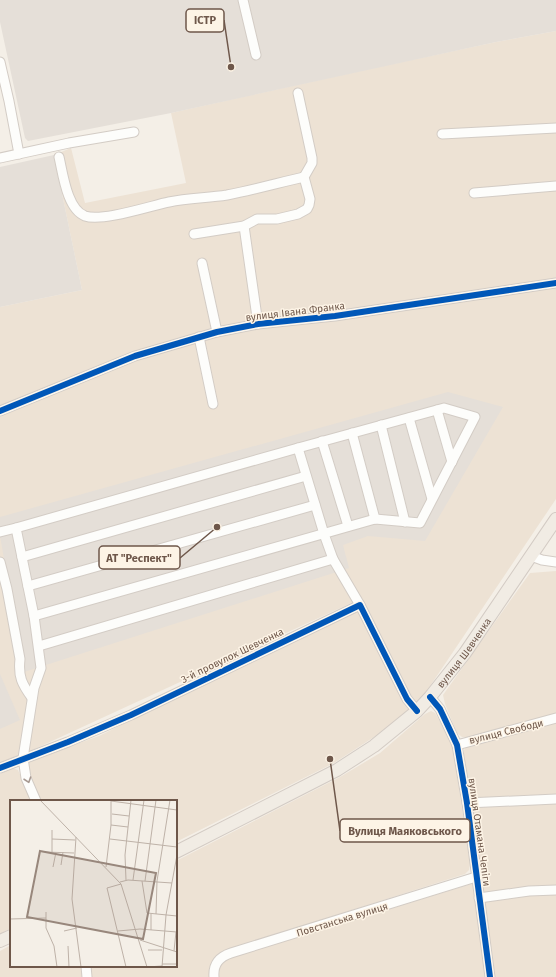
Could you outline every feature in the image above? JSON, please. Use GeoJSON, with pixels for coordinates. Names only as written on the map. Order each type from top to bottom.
{"type":"FeatureCollection","features":[{"type":"Feature","properties":{"kind":"main road","name":"вулиця Шевченка"},"geometry":{"type":"LineString","coordinates":[[177,851],[337,770],[374,746],[417,710],[465,653],[556,519]]}},
{"type":"Feature","properties":{"kind":"main road"},"geometry":{"type":"LineString","coordinates":[[0,941],[10,936]]}},
{"type":"Feature","properties":{"kind":"street"},"geometry":{"type":"LineString","coordinates":[[243,0],[256,55]]}},
{"type":"Feature","properties":{"kind":"street"},"geometry":{"type":"LineString","coordinates":[[0,62],[19,154]]}},
{"type":"Feature","properties":{"kind":"street"},"geometry":{"type":"LineString","coordinates":[[194,234],[244,226],[257,220],[277,220],[298,214],[307,209],[310,199],[304,177],[312,163],[312,158],[298,93]]}},
{"type":"Feature","properties":{"kind":"street"},"geometry":{"type":"LineString","coordinates":[[442,134],[556,128]]}},
{"type":"Feature","properties":{"kind":"street"},"geometry":{"type":"LineString","coordinates":[[0,158],[69,143],[134,132]]}},
{"type":"Feature","properties":{"kind":"street"},"geometry":{"type":"LineString","coordinates":[[59,157],[69,198],[76,209],[85,216],[93,217],[117,214],[184,199],[208,198],[304,177]]}},
{"type":"Feature","properties":{"kind":"street"},"geometry":{"type":"LineString","coordinates":[[474,193],[556,186]]}},
{"type":"Feature","properties":{"kind":"street"},"geometry":{"type":"LineString","coordinates":[[244,226],[258,324]]}},
{"type":"Feature","properties":{"kind":"street"},"geometry":{"type":"LineString","coordinates":[[202,263],[217,332]]}},
{"type":"Feature","properties":{"kind":"street","name":"вулиця Івана Франка"},"geometry":{"type":"LineString","coordinates":[[0,411],[135,356],[217,332],[258,324],[335,316],[556,283]]}},
{"type":"Feature","properties":{"kind":"street"},"geometry":{"type":"LineString","coordinates":[[199,337],[213,404]]}},
{"type":"Feature","properties":{"kind":"street"},"geometry":{"type":"LineString","coordinates":[[0,532],[444,408],[475,417],[420,523],[375,519],[34,616]]}},
{"type":"Feature","properties":{"kind":"street"},"geometry":{"type":"LineString","coordinates":[[437,410],[452,462]]}},
{"type":"Feature","properties":{"kind":"street"},"geometry":{"type":"LineString","coordinates":[[409,418],[432,500]]}},
{"type":"Feature","properties":{"kind":"street"},"geometry":{"type":"LineString","coordinates":[[381,425],[405,522]]}},
{"type":"Feature","properties":{"kind":"street"},"geometry":{"type":"LineString","coordinates":[[352,433],[375,519]]}},
{"type":"Feature","properties":{"kind":"street"},"geometry":{"type":"LineString","coordinates":[[322,442],[348,526]]}},
{"type":"Feature","properties":{"kind":"street"},"geometry":{"type":"LineString","coordinates":[[298,448],[324,534],[334,559],[360,605],[407,699],[417,710]]}},
{"type":"Feature","properties":{"kind":"street"},"geometry":{"type":"LineString","coordinates":[[22,557],[306,476]]}},
{"type":"Feature","properties":{"kind":"street"},"geometry":{"type":"LineString","coordinates":[[28,586],[315,504]]}},
{"type":"Feature","properties":{"kind":"street"},"geometry":{"type":"LineString","coordinates":[[16,528],[34,616],[41,668],[34,688],[23,758],[26,778],[36,800]]}},
{"type":"Feature","properties":{"kind":"street"},"geometry":{"type":"LineString","coordinates":[[531,556],[542,560],[556,562]]}},
{"type":"Feature","properties":{"kind":"street"},"geometry":{"type":"LineString","coordinates":[[39,646],[334,559]]}},
{"type":"Feature","properties":{"kind":"street"},"geometry":{"type":"LineString","coordinates":[[0,562],[16,636],[20,659],[19,670],[24,686],[32,698]]}},
{"type":"Feature","properties":{"kind":"street","name":"3-й провулок Шевченка"},"geometry":{"type":"LineString","coordinates":[[0,768],[68,742],[131,715],[360,605]]}},
{"type":"Feature","properties":{"kind":"street","name":"вулиця Отамана Чепіги"},"geometry":{"type":"LineString","coordinates":[[430,696],[440,709],[457,744],[467,803],[490,977]]}},
{"type":"Feature","properties":{"kind":"street","name":"вулиця Свободи"},"geometry":{"type":"LineString","coordinates":[[457,744],[556,718]]}},
{"type":"Feature","properties":{"kind":"street"},"geometry":{"type":"LineString","coordinates":[[467,803],[556,799]]}},
{"type":"Feature","properties":{"kind":"street","name":"Повстанська вулиця"},"geometry":{"type":"LineString","coordinates":[[214,973],[220,958],[231,953],[476,877]]}},
{"type":"Feature","properties":{"kind":"street"},"geometry":{"type":"LineString","coordinates":[[479,898],[529,891],[556,890]]}},
{"type":"Feature","properties":{"kind":"street"},"geometry":{"type":"LineString","coordinates":[[86,967],[87,977]]}},
{"type":"Feature","properties":{"kind":"shaded area"},"geometry":{"type":"Polygon","coordinates":[[[0,0],[556,0],[556,31],[496,42],[171,113],[28,141],[25,138],[0,22],[0,0]]]}},
{"type":"Feature","properties":{"kind":"shaded area"},"geometry":{"type":"Polygon","coordinates":[[[556,31],[556,499],[420,701],[414,702],[405,691],[362,598],[0,765],[0,307],[82,290],[54,155],[71,148],[85,203],[186,183],[171,113],[369,69],[556,31]]]}},
{"type":"Feature","properties":{"kind":"shaded area"},"geometry":{"type":"Polygon","coordinates":[[[54,155],[82,290],[0,307],[0,167],[54,155]]]}},
{"type":"Feature","properties":{"kind":"shaded area"},"geometry":{"type":"Polygon","coordinates":[[[448,392],[503,407],[425,541],[368,536],[343,545],[349,568],[24,672],[0,536],[0,517],[448,392]]]}},
{"type":"Feature","properties":{"kind":"shaded area"},"geometry":{"type":"Polygon","coordinates":[[[556,571],[556,977],[217,977],[220,965],[223,961],[233,957],[481,881],[473,811],[475,807],[473,798],[470,795],[464,756],[464,750],[468,745],[465,737],[462,737],[457,733],[445,704],[443,695],[530,573],[556,571]]]}},
{"type":"Feature","properties":{"kind":"shaded area"},"geometry":{"type":"Polygon","coordinates":[[[353,610],[358,611],[410,707],[409,712],[394,724],[334,763],[177,842],[177,800],[38,800],[26,762],[99,736],[353,610]]]}},
{"type":"Feature","properties":{"kind":"shaded area"},"geometry":{"type":"Polygon","coordinates":[[[0,674],[20,720],[0,729],[0,674]]]}},
{"type":"Feature","properties":{"kind":"shaded area"},"geometry":{"type":"Polygon","coordinates":[[[431,711],[435,713],[451,740],[453,747],[470,863],[469,870],[465,874],[223,951],[217,955],[211,977],[90,977],[89,967],[177,967],[177,860],[340,777],[380,753],[425,714],[431,711]]]}},
{"type":"Feature","properties":{"kind":"shaded area"},"geometry":{"type":"Polygon","coordinates":[[[12,768],[18,770],[31,800],[10,800],[10,929],[0,934],[0,774],[12,768]]]}},
{"type":"Feature","properties":{"kind":"shaded area"},"geometry":{"type":"Polygon","coordinates":[[[10,946],[10,967],[83,967],[84,977],[0,977],[0,951],[10,946]]]}},
{"type":"Feature","properties":{"kind":"cycle path"},"geometry":{"type":"LineString","coordinates":[[0,411],[135,356],[217,332],[258,324],[335,316],[556,283]]}},
{"type":"Feature","properties":{"kind":"cycle path"},"geometry":{"type":"LineString","coordinates":[[0,768],[68,742],[131,715],[360,605],[407,699],[417,711]]}},
{"type":"Feature","properties":{"kind":"cycle path"},"geometry":{"type":"LineString","coordinates":[[430,697],[440,709],[457,745],[467,803],[490,977]]}},
{"type":"Feature","properties":{"kind":"place","name":"ІСТР"},"geometry":{"type":"Point","coordinates":[231,67]}},
{"type":"Feature","properties":{"kind":"place","name":"АТ \"Респект\""},"geometry":{"type":"Point","coordinates":[217,527]}},
{"type":"Feature","properties":{"kind":"place","name":"Вулиця Маяковського"},"geometry":{"type":"Point","coordinates":[330,759]}}]}
